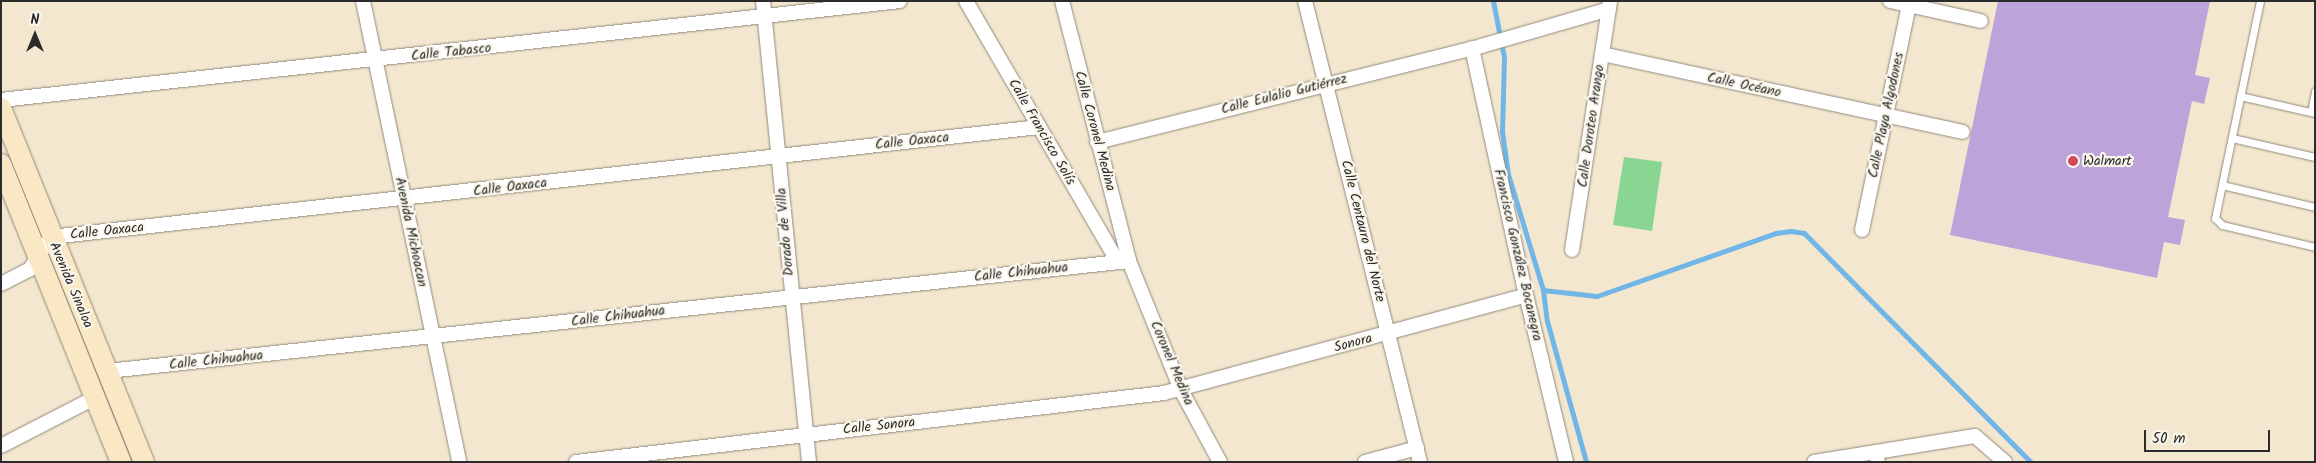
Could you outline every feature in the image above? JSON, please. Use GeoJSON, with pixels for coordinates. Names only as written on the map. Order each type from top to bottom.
{"type":"FeatureCollection","features":[{"type":"Feature","properties":{"kind":"street","name":"Avenida Michoacan"},"geometry":{"type":"LineString","coordinates":[[363,1],[459,462]]}},
{"type":"Feature","properties":{"kind":"street","name":"Dorado de Villa"},"geometry":{"type":"LineString","coordinates":[[763,1],[809,462]]}},
{"type":"Feature","properties":{"kind":"street","name":"Calle Tabasco"},"geometry":{"type":"LineString","coordinates":[[1,100],[900,1]]}},
{"type":"Feature","properties":{"kind":"street","name":"Calle Francisco Solís"},"geometry":{"type":"LineString","coordinates":[[966,1],[1039,127],[1124,262]]}},
{"type":"Feature","properties":{"kind":"street","name":"Calle Coronel Medina"},"geometry":{"type":"LineString","coordinates":[[1062,1],[1124,262]]}},
{"type":"Feature","properties":{"kind":"street","name":"Calle Centauro del Norte"},"geometry":{"type":"LineString","coordinates":[[1305,1],[1390,333],[1419,455]]}},
{"type":"Feature","properties":{"kind":"street"},"geometry":{"type":"LineString","coordinates":[[1890,1],[1910,3],[1981,21]]}},
{"type":"Feature","properties":{"kind":"street","name":"Calle Playa Algodones"},"geometry":{"type":"LineString","coordinates":[[1862,230],[1910,3]]}},
{"type":"Feature","properties":{"kind":"street","name":"Calle Eulalio Gutiérrez"},"geometry":{"type":"LineString","coordinates":[[1097,142],[1325,83],[1477,47],[1610,5]]}},
{"type":"Feature","properties":{"kind":"street","name":"Calle Doroteo Arango"},"geometry":{"type":"LineString","coordinates":[[1572,250],[1610,5]]}},
{"type":"Feature","properties":{"kind":"street","name":"Francisco González Bocanegra"},"geometry":{"type":"LineString","coordinates":[[1477,47],[1526,295],[1566,462]]}},
{"type":"Feature","properties":{"kind":"street","name":"Calle Océano"},"geometry":{"type":"LineString","coordinates":[[1602,54],[1963,132]]}},
{"type":"Feature","properties":{"kind":"street","name":"Avenida Sinaloa"},"geometry":{"type":"LineString","coordinates":[[1,108],[51,237],[144,462]]}},
{"type":"Feature","properties":{"kind":"street","name":"Calle Oaxaca"},"geometry":{"type":"LineString","coordinates":[[1,284],[30,269],[51,237],[1039,127]]}},
{"type":"Feature","properties":{"kind":"street","name":"Avenida Sinaloa"},"geometry":{"type":"LineString","coordinates":[[1,164],[122,462]]}},
{"type":"Feature","properties":{"kind":"street","name":"Calle Chihuahua"},"geometry":{"type":"LineString","coordinates":[[108,371],[434,337],[791,295],[1124,262]]}},
{"type":"Feature","properties":{"kind":"street","name":"Coronel Medina"},"geometry":{"type":"LineString","coordinates":[[1124,262],[1181,390],[1220,462]]}},
{"type":"Feature","properties":{"kind":"street","name":"Sonora"},"geometry":{"type":"LineString","coordinates":[[1181,390],[1526,295]]}},
{"type":"Feature","properties":{"kind":"street","name":"Calle Sonora"},"geometry":{"type":"LineString","coordinates":[[576,462],[1181,390]]}},
{"type":"Feature","properties":{"kind":"street"},"geometry":{"type":"LineString","coordinates":[[1,446],[96,397]]}},
{"type":"Feature","properties":{"kind":"street"},"geometry":{"type":"LineString","coordinates":[[1814,462],[1877,457],[1975,436],[2005,462]]}},
{"type":"Feature","properties":{"kind":"street"},"geometry":{"type":"LineString","coordinates":[[1366,462],[1419,455]]}},
{"type":"Feature","properties":{"kind":"lane"},"geometry":{"type":"LineString","coordinates":[[2260,1],[2215,218],[2222,226],[2315,247]]}},
{"type":"Feature","properties":{"kind":"lane"},"geometry":{"type":"LineString","coordinates":[[2240,96],[2313,112],[2315,92]]}},
{"type":"Feature","properties":{"kind":"lane"},"geometry":{"type":"LineString","coordinates":[[2232,138],[2315,157]]}},
{"type":"Feature","properties":{"kind":"lane"},"geometry":{"type":"LineString","coordinates":[[2222,185],[2315,207]]}},
{"type":"Feature","properties":{"kind":"green space"},"geometry":{"type":"Polygon","coordinates":[[[1624,157],[1662,162],[1652,231],[1613,225],[1624,157]]]}},
{"type":"Feature","properties":{"kind":"building","name":"Walmart"},"geometry":{"type":"Polygon","coordinates":[[[1998,1],[2210,1],[2195,75],[2210,78],[2204,104],[2192,101],[2168,217],[2185,220],[2180,245],[2164,242],[2157,278],[1950,235],[1998,1]]]}},
{"type":"Feature","properties":{"kind":"waterway"},"geometry":{"type":"LineString","coordinates":[[1493,1],[1504,57],[1502,131],[1508,174],[1543,290],[1597,296],[1776,233],[1791,231],[1804,233],[2031,462]]}},
{"type":"Feature","properties":{"kind":"waterway"},"geometry":{"type":"LineString","coordinates":[[1543,290],[1547,321],[1586,462]]}},
{"type":"Feature","properties":{"kind":"place","name":"Walmart"},"geometry":{"type":"Point","coordinates":[2073,161]}}]}
